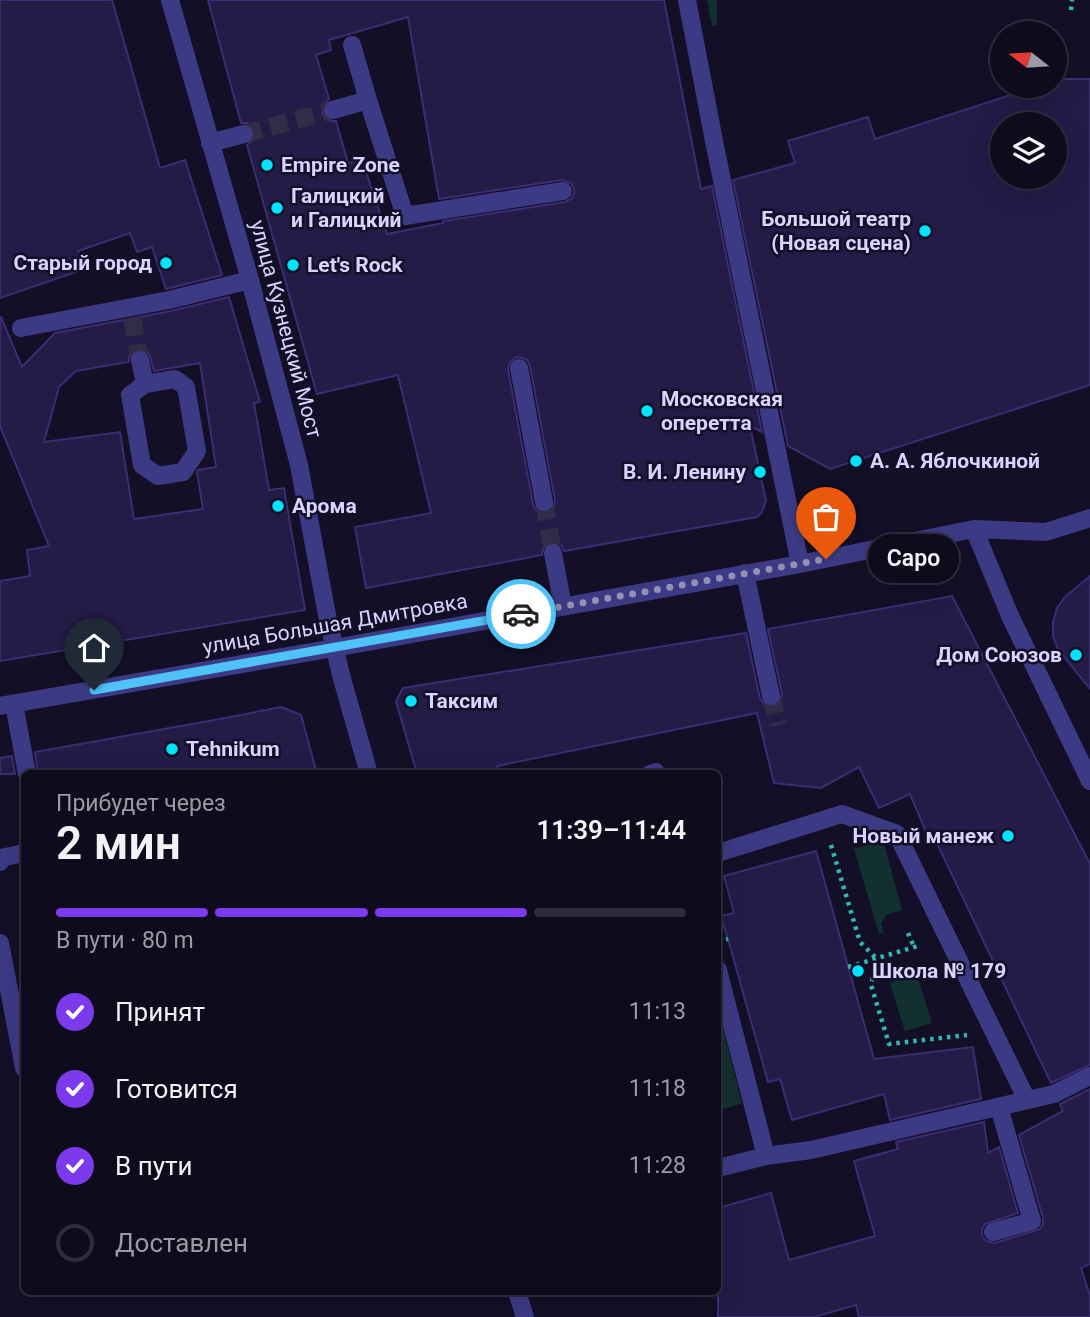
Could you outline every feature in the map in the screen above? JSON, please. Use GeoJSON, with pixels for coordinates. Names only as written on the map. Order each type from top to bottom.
{"type":"FeatureCollection","features":[{"type":"Feature","properties":{"kind":"street","name":"улица Кузнецкий Мост"},"geometry":{"type":"LineString","coordinates":[[170,0],[250,280],[299,465],[334,648],[368,770]]}},
{"type":"Feature","properties":{"kind":"street"},"geometry":{"type":"LineString","coordinates":[[687,0],[800,564]]}},
{"type":"Feature","properties":{"kind":"street"},"geometry":{"type":"LineString","coordinates":[[352,46],[405,216],[563,191]]}},
{"type":"Feature","properties":{"kind":"street"},"geometry":{"type":"LineString","coordinates":[[333,110],[368,100]]}},
{"type":"Feature","properties":{"kind":"street"},"geometry":{"type":"LineString","coordinates":[[210,143],[244,134]]}},
{"type":"Feature","properties":{"kind":"street"},"geometry":{"type":"LineString","coordinates":[[21,328],[131,313],[250,280]]}},
{"type":"Feature","properties":{"kind":"street"},"geometry":{"type":"LineString","coordinates":[[140,360],[145,384]]}},
{"type":"Feature","properties":{"kind":"street"},"geometry":{"type":"LineString","coordinates":[[519,368],[544,502]]}},
{"type":"Feature","properties":{"kind":"street"},"geometry":{"type":"LineString","coordinates":[[175,379],[186,387],[197,451],[183,471],[158,476],[142,465],[130,395],[145,384],[175,379]]}},
{"type":"Feature","properties":{"kind":"street","name":"улица Большая Дмитровка"},"geometry":{"type":"LineString","coordinates":[[7,705],[800,564],[974,529],[1046,532],[1090,518]]}},
{"type":"Feature","properties":{"kind":"street"},"geometry":{"type":"LineString","coordinates":[[974,529],[1011,618],[1090,781]]}},
{"type":"Feature","properties":{"kind":"street"},"geometry":{"type":"LineString","coordinates":[[553,553],[563,607]]}},
{"type":"Feature","properties":{"kind":"street"},"geometry":{"type":"LineString","coordinates":[[745,573],[771,696]]}},
{"type":"Feature","properties":{"kind":"street"},"geometry":{"type":"LineString","coordinates":[[7,705],[26,770]]}},
{"type":"Feature","properties":{"kind":"street"},"geometry":{"type":"LineString","coordinates":[[721,852],[842,814],[897,834],[1027,1100]]}},
{"type":"Feature","properties":{"kind":"street"},"geometry":{"type":"LineString","coordinates":[[0,862],[1,858],[21,854]]}},
{"type":"Feature","properties":{"kind":"street"},"geometry":{"type":"LineString","coordinates":[[0,943],[19,1018],[21,1038]]}},
{"type":"Feature","properties":{"kind":"street"},"geometry":{"type":"LineString","coordinates":[[721,982],[766,1156]]}},
{"type":"Feature","properties":{"kind":"street"},"geometry":{"type":"LineString","coordinates":[[721,1167],[766,1156],[811,1150],[1054,1094],[1090,1076]]}},
{"type":"Feature","properties":{"kind":"street"},"geometry":{"type":"LineString","coordinates":[[993,1232],[1032,1221],[999,1107]]}},
{"type":"Feature","properties":{"kind":"street"},"geometry":{"type":"LineString","coordinates":[[518,1295],[525,1317]]}},
{"type":"Feature","properties":{"kind":"path"},"geometry":{"type":"LineString","coordinates":[[1072,0],[1072,10]]}},
{"type":"Feature","properties":{"kind":"path"},"geometry":{"type":"LineString","coordinates":[[824,820],[860,942],[877,959]]}},
{"type":"Feature","properties":{"kind":"path"},"geometry":{"type":"LineString","coordinates":[[908,933],[914,947]]}},
{"type":"Feature","properties":{"kind":"path"},"geometry":{"type":"LineString","coordinates":[[848,967],[948,937]]}},
{"type":"Feature","properties":{"kind":"path"},"geometry":{"type":"LineString","coordinates":[[721,941],[728,939]]}},
{"type":"Feature","properties":{"kind":"path"},"geometry":{"type":"LineString","coordinates":[[877,959],[871,985],[888,1044],[994,1032]]}},
{"type":"Feature","properties":{"kind":"green space"},"geometry":{"type":"Polygon","coordinates":[[[707,0],[717,0],[717,25],[712,26],[707,0]]]}},
{"type":"Feature","properties":{"kind":"green space"},"geometry":{"type":"Polygon","coordinates":[[[883,840],[902,910],[886,915],[881,924],[884,933],[879,934],[854,849],[883,840]]]}},
{"type":"Feature","properties":{"kind":"green space"},"geometry":{"type":"Polygon","coordinates":[[[917,974],[932,1023],[905,1031],[890,983],[917,974]]]}},
{"type":"Feature","properties":{"kind":"green space"},"geometry":{"type":"Polygon","coordinates":[[[721,1018],[742,1104],[721,1109],[721,1018]]]}},
{"type":"Feature","properties":{"kind":"building"},"geometry":{"type":"Polygon","coordinates":[[[0,0],[112,0],[160,168],[185,160],[222,275],[166,289],[152,247],[137,252],[130,233],[78,251],[85,269],[0,298],[0,0]]]}},
{"type":"Feature","properties":{"kind":"building"},"geometry":{"type":"Polygon","coordinates":[[[208,0],[664,0],[701,189],[712,186],[762,432],[750,426],[766,501],[762,512],[757,517],[564,551],[562,546],[550,542],[543,549],[542,555],[366,588],[355,527],[431,513],[398,375],[317,394],[247,145],[255,138],[255,130],[248,123],[241,123],[208,0]],[[408,17],[329,40],[331,50],[316,55],[329,99],[322,107],[322,114],[330,121],[336,121],[348,163],[362,160],[387,234],[443,221],[571,199],[574,189],[571,183],[562,180],[439,199],[408,17]],[[516,357],[509,364],[508,370],[533,504],[535,509],[547,513],[554,506],[555,500],[530,366],[528,361],[516,357]]]}},
{"type":"Feature","properties":{"kind":"building","name":"Большой театр (Новая сцена)"},"geometry":{"type":"Polygon","coordinates":[[[1068,79],[1090,79],[1090,385],[830,469],[788,446],[733,180],[795,163],[788,141],[868,117],[875,139],[1001,98],[1068,98],[1068,79]]]}},
{"type":"Feature","properties":{"kind":"building"},"geometry":{"type":"Polygon","coordinates":[[[229,297],[260,402],[254,403],[269,490],[284,488],[305,610],[0,661],[0,581],[30,576],[27,550],[49,546],[0,426],[0,317],[22,367],[55,333],[229,297]],[[144,349],[132,352],[129,362],[76,371],[59,387],[44,442],[120,432],[134,519],[203,509],[197,472],[216,467],[200,363],[154,371],[149,353],[144,349]]]}},
{"type":"Feature","properties":{"kind":"building","name":"Дом Союзов"},"geometry":{"type":"Polygon","coordinates":[[[1090,576],[1090,689],[1058,649],[1053,636],[1053,622],[1057,608],[1065,597],[1090,576]]]}},
{"type":"Feature","properties":{"kind":"building"},"geometry":{"type":"Polygon","coordinates":[[[952,596],[1090,864],[1090,1065],[1051,1083],[934,837],[929,839],[910,794],[879,808],[859,767],[821,788],[774,783],[757,713],[497,766],[498,770],[416,770],[396,701],[403,688],[746,633],[760,699],[767,707],[773,707],[779,704],[782,694],[768,629],[952,596]]]}},
{"type":"Feature","properties":{"kind":"building"},"geometry":{"type":"Polygon","coordinates":[[[281,707],[301,715],[316,770],[37,770],[35,752],[281,707]]]}},
{"type":"Feature","properties":{"kind":"building"},"geometry":{"type":"Polygon","coordinates":[[[12,756],[15,774],[0,774],[0,758],[12,756]]]}},
{"type":"Feature","properties":{"kind":"building"},"geometry":{"type":"Polygon","coordinates":[[[816,851],[874,1059],[973,1047],[981,1099],[890,1120],[884,1094],[792,1120],[780,1079],[768,1082],[721,916],[734,913],[724,876],[816,851]]]}},
{"type":"Feature","properties":{"kind":"building"},"geometry":{"type":"Polygon","coordinates":[[[1090,1089],[1090,1264],[1081,1268],[1090,1296],[1090,1317],[859,1317],[856,1305],[814,1317],[718,1317],[718,1295],[721,1295],[721,1207],[771,1193],[789,1260],[875,1236],[854,1161],[898,1149],[896,1142],[984,1122],[988,1153],[999,1147],[1018,1213],[985,1224],[982,1236],[986,1241],[995,1243],[1040,1229],[1043,1218],[1019,1135],[1063,1111],[1060,1104],[1090,1089]]]}},
{"type":"Feature","properties":{"kind":"tunnel"},"geometry":{"type":"LineString","coordinates":[[244,134],[333,110]]}},
{"type":"Feature","properties":{"kind":"tunnel"},"geometry":{"type":"LineString","coordinates":[[132,318],[140,360]]}},
{"type":"Feature","properties":{"kind":"tunnel"},"geometry":{"type":"LineString","coordinates":[[544,502],[553,553]]}},
{"type":"Feature","properties":{"kind":"tunnel"},"geometry":{"type":"LineString","coordinates":[[771,696],[778,725]]}},
{"type":"Feature","properties":{"kind":"way so far"},"geometry":{"type":"LineString","coordinates":[[521,614],[826,559]]}},
{"type":"Feature","properties":{"kind":"place","name":"Empire Zone"},"geometry":{"type":"Point","coordinates":[267,165]}},
{"type":"Feature","properties":{"kind":"place","name":"Галицкий и Галицкий"},"geometry":{"type":"Point","coordinates":[277,208]}},
{"type":"Feature","properties":{"kind":"place","name":"Большой театр (Новая сцена)"},"geometry":{"type":"Point","coordinates":[925,231]}},
{"type":"Feature","properties":{"kind":"place","name":"Старый город"},"geometry":{"type":"Point","coordinates":[166,263]}},
{"type":"Feature","properties":{"kind":"place","name":"Let's Rock"},"geometry":{"type":"Point","coordinates":[293,265]}},
{"type":"Feature","properties":{"kind":"place","name":"Московская оперетта"},"geometry":{"type":"Point","coordinates":[647,411]}},
{"type":"Feature","properties":{"kind":"place","name":"А. А. Яблочкиной"},"geometry":{"type":"Point","coordinates":[856,461]}},
{"type":"Feature","properties":{"kind":"place","name":"В. И. Ленину"},"geometry":{"type":"Point","coordinates":[760,472]}},
{"type":"Feature","properties":{"kind":"place","name":"Арома"},"geometry":{"type":"Point","coordinates":[278,506]}},
{"type":"Feature","properties":{"kind":"place","name":"Capo"},"geometry":{"type":"Point","coordinates":[826,559]}},
{"type":"Feature","properties":{"kind":"place","name":"Дом Союзов"},"geometry":{"type":"Point","coordinates":[1076,655]}},
{"type":"Feature","properties":{"kind":"place","name":"Таксим"},"geometry":{"type":"Point","coordinates":[411,701]}},
{"type":"Feature","properties":{"kind":"place","name":"Tehnikum"},"geometry":{"type":"Point","coordinates":[172,749]}},
{"type":"Feature","properties":{"kind":"place","name":"Новый манеж"},"geometry":{"type":"Point","coordinates":[1008,836]}},
{"type":"Feature","properties":{"kind":"place","name":"Школа № 179"},"geometry":{"type":"Point","coordinates":[858,971]}},
{"type":"Feature","properties":{"kind":"route"},"geometry":{"type":"LineString","coordinates":[[94,690],[521,614]]}}]}
